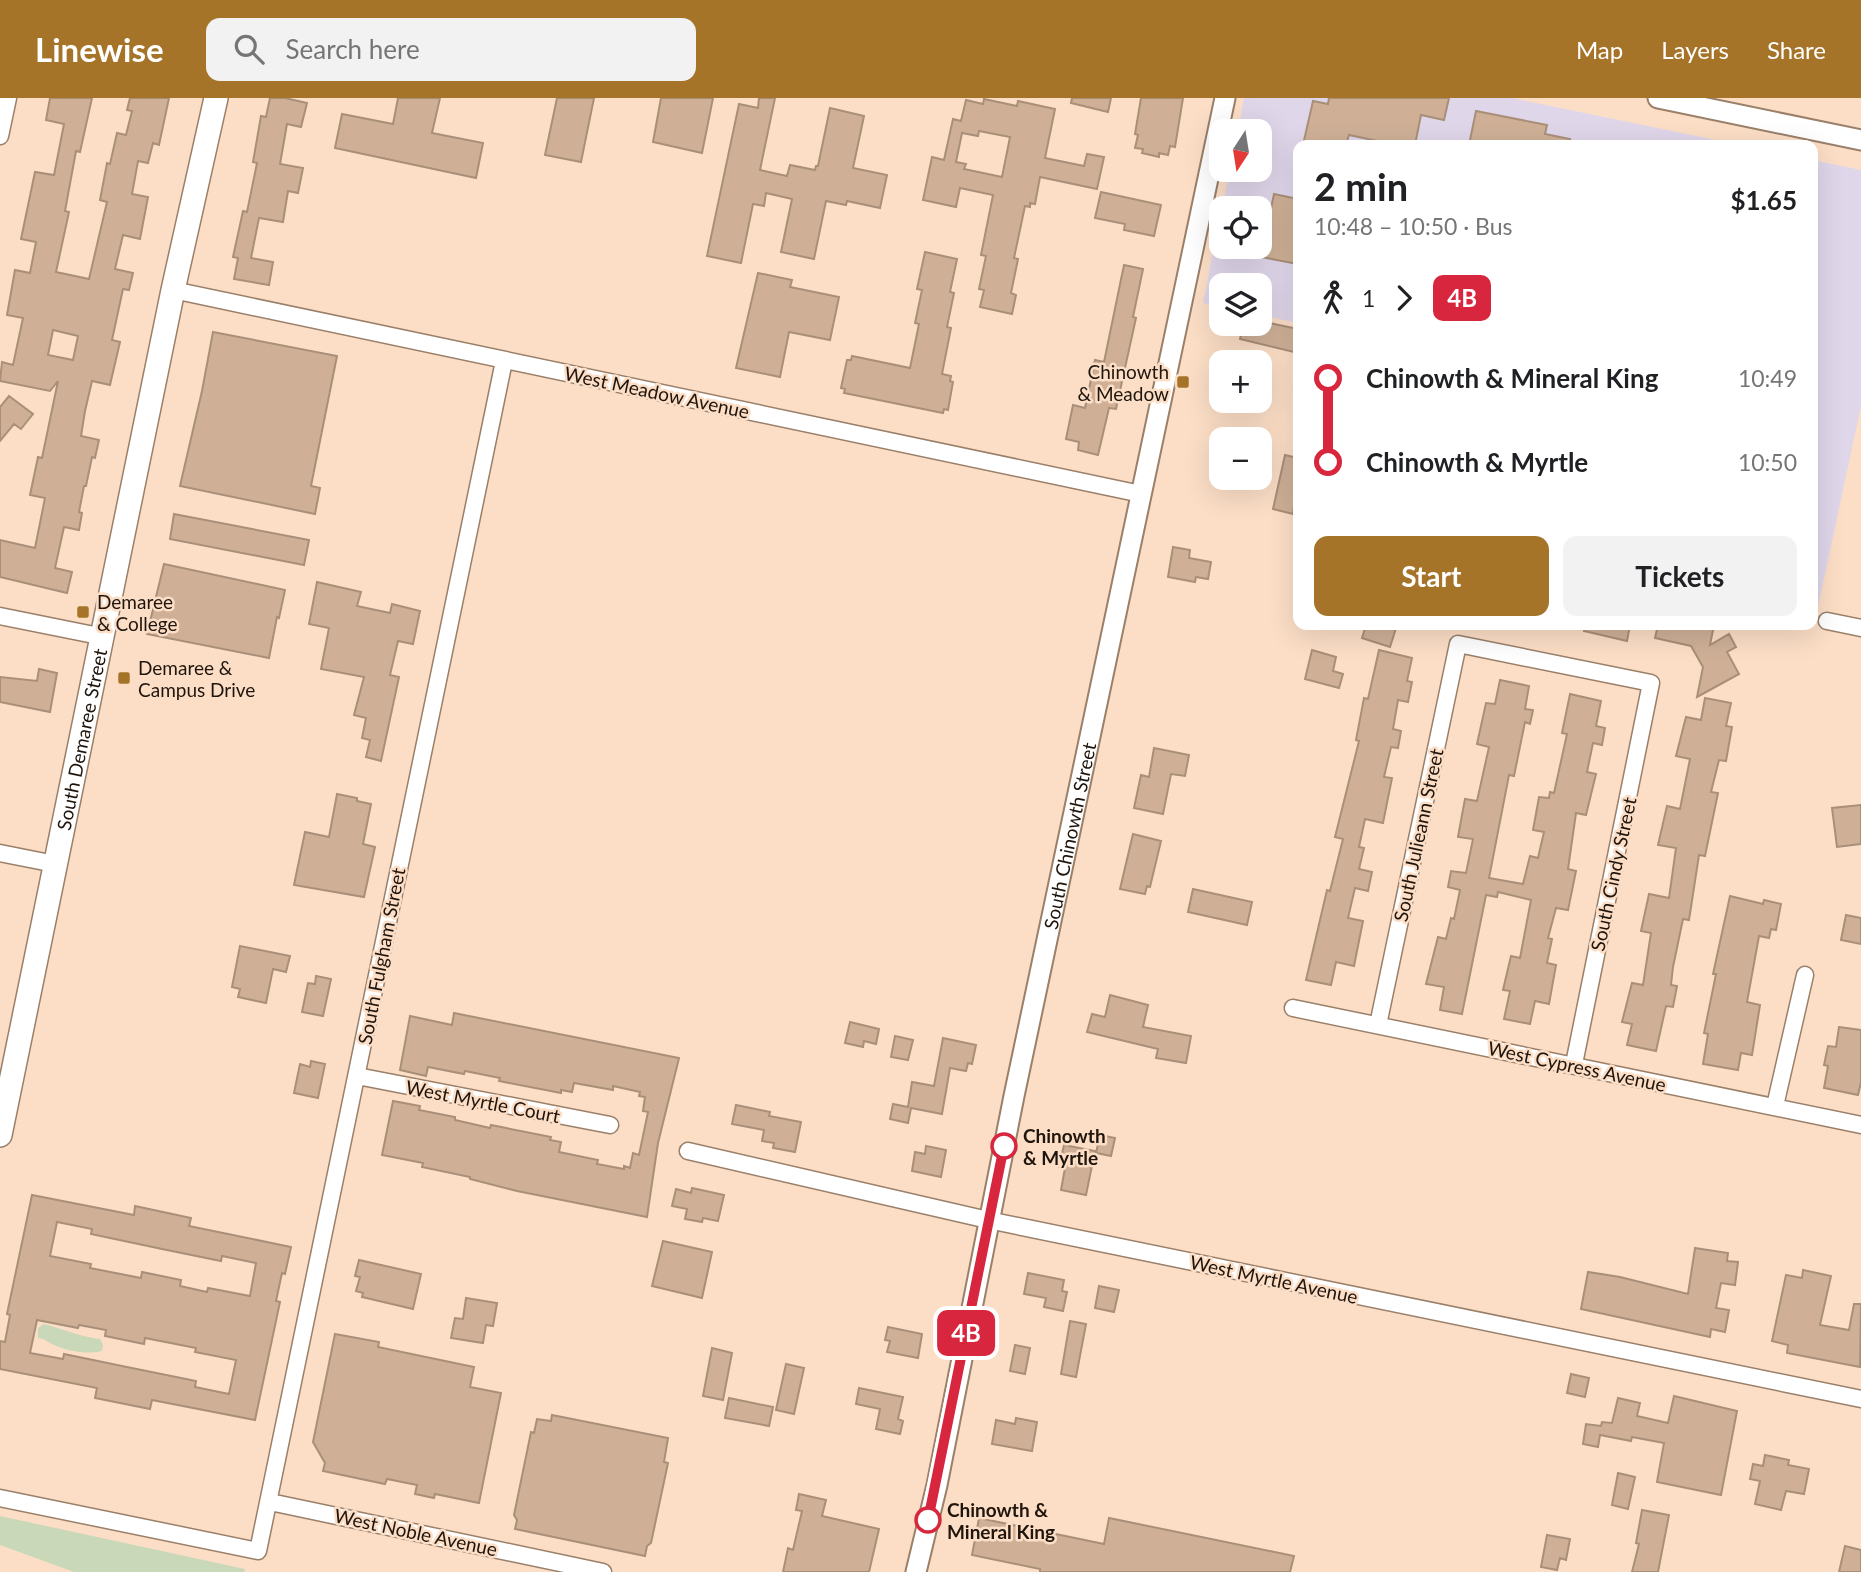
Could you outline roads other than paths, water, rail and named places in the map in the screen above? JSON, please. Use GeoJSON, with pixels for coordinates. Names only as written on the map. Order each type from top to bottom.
{"type":"FeatureCollection","features":[{"type":"Feature","properties":{"kind":"main road","name":"South Demaree Street"},"geometry":{"type":"LineString","coordinates":[[0,1135],[173,290],[216,98]]}},
{"type":"Feature","properties":{"kind":"street"},"geometry":{"type":"LineString","coordinates":[[0,136],[8,98]]}},
{"type":"Feature","properties":{"kind":"street","name":"South Chinowth Street"},"geometry":{"type":"LineString","coordinates":[[916,1572],[937,1485],[988,1220],[1225,98]]}},
{"type":"Feature","properties":{"kind":"street"},"geometry":{"type":"LineString","coordinates":[[1658,98],[1861,140]]}},
{"type":"Feature","properties":{"kind":"street","name":"West Meadow Avenue"},"geometry":{"type":"LineString","coordinates":[[173,290],[1141,494]]}},
{"type":"Feature","properties":{"kind":"street","name":"South Fulgham Street"},"geometry":{"type":"LineString","coordinates":[[0,1498],[258,1551],[504,361]]}},
{"type":"Feature","properties":{"kind":"street"},"geometry":{"type":"LineString","coordinates":[[0,616],[104,637]]}},
{"type":"Feature","properties":{"kind":"street"},"geometry":{"type":"LineString","coordinates":[[1827,621],[1861,628]]}},
{"type":"Feature","properties":{"kind":"street","name":"South Cindy Street"},"geometry":{"type":"LineString","coordinates":[[1458,644],[1651,684],[1574,1064]]}},
{"type":"Feature","properties":{"kind":"street","name":"South Julieann Street"},"geometry":{"type":"LineString","coordinates":[[1378,1025],[1458,644]]}},
{"type":"Feature","properties":{"kind":"street"},"geometry":{"type":"LineString","coordinates":[[0,853],[55,864]]}},
{"type":"Feature","properties":{"kind":"street"},"geometry":{"type":"LineString","coordinates":[[1775,1106],[1805,975]]}},
{"type":"Feature","properties":{"kind":"street","name":"West Cypress Avenue"},"geometry":{"type":"LineString","coordinates":[[1293,1008],[1861,1125]]}},
{"type":"Feature","properties":{"kind":"street","name":"West Myrtle Court"},"geometry":{"type":"LineString","coordinates":[[357,1076],[610,1125]]}},
{"type":"Feature","properties":{"kind":"street","name":"West Myrtle Avenue"},"geometry":{"type":"LineString","coordinates":[[688,1151],[988,1220],[1861,1399]]}},
{"type":"Feature","properties":{"kind":"street","name":"West Noble Avenue"},"geometry":{"type":"LineString","coordinates":[[270,1502],[603,1572]]}},
{"type":"Feature","properties":{"kind":"place","name":"Chinowth & Meadow"},"geometry":{"type":"Point","coordinates":[1183,382]}},
{"type":"Feature","properties":{"kind":"place","name":"Demaree & College"},"geometry":{"type":"Point","coordinates":[83,612]}},
{"type":"Feature","properties":{"kind":"place","name":"Demaree & Campus Drive"},"geometry":{"type":"Point","coordinates":[124,678]}},
{"type":"Feature","properties":{"kind":"place","name":"Chinowth & Myrtle"},"geometry":{"type":"Point","coordinates":[1004,1146]}},
{"type":"Feature","properties":{"kind":"place","name":"Chinowth & Mineral King"},"geometry":{"type":"Point","coordinates":[928,1520]}}]}
